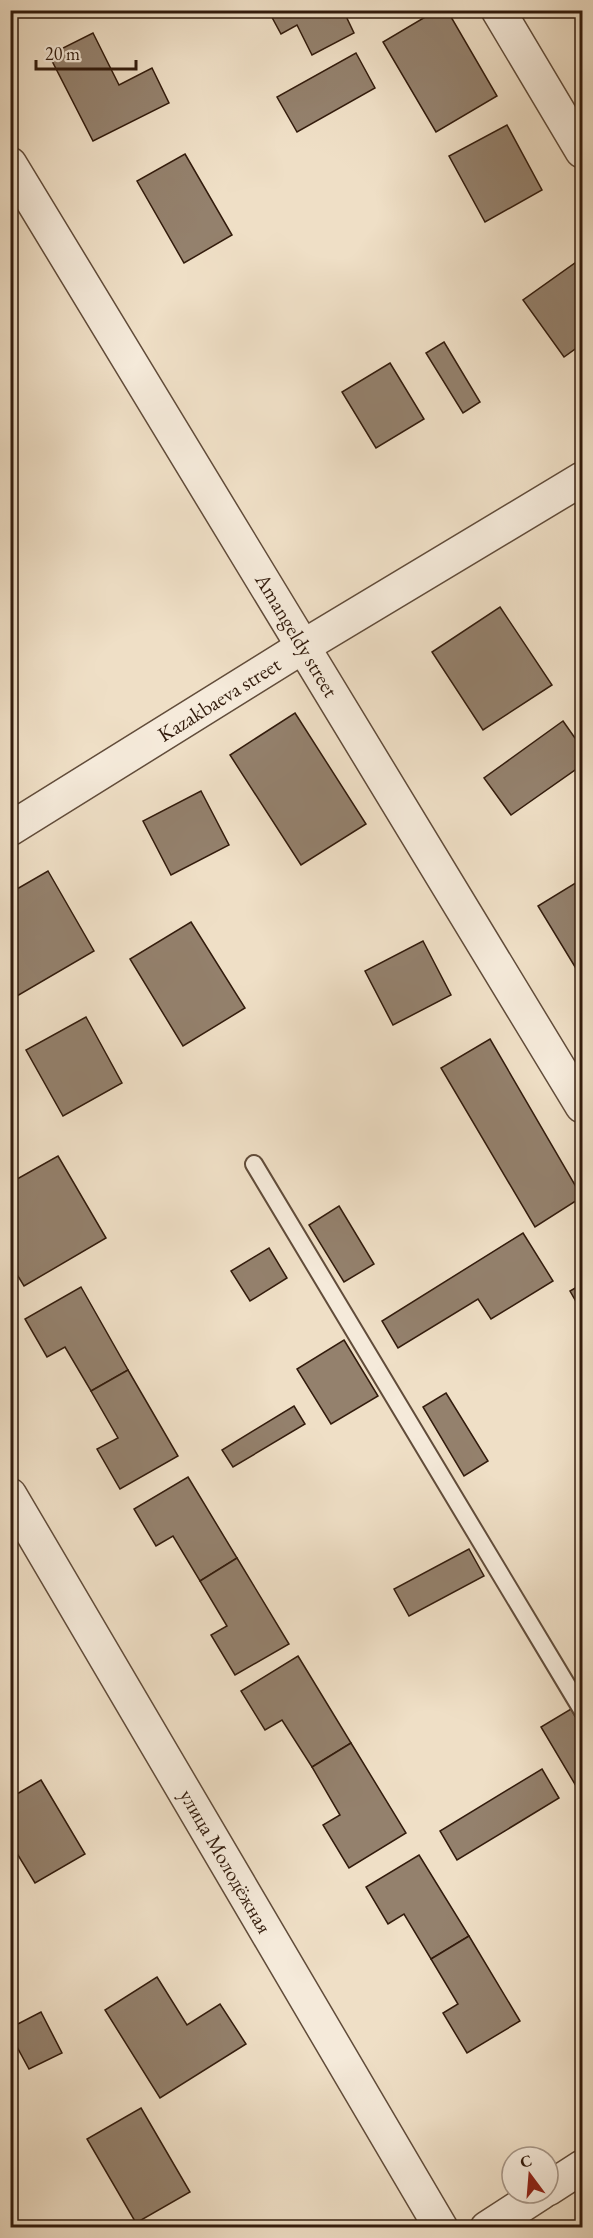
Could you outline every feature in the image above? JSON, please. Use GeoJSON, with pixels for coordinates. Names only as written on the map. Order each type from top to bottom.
{"type":"FeatureCollection","features":[{"type":"Feature","properties":{"kind":"street"},"geometry":{"type":"LineString","coordinates":[[498,10],[582,151]]}},
{"type":"Feature","properties":{"kind":"street","name":"Amangeldy street"},"geometry":{"type":"LineString","coordinates":[[10,164],[582,1106]]}},
{"type":"Feature","properties":{"kind":"street","name":"Kazakbaeva street"},"geometry":{"type":"LineString","coordinates":[[10,829],[304,646],[582,479]]}},
{"type":"Feature","properties":{"kind":"street","name":"улица Молодёжная"},"geometry":{"type":"LineString","coordinates":[[10,1495],[441,2228]]}},
{"type":"Feature","properties":{"kind":"street"},"geometry":{"type":"LineString","coordinates":[[560,2181],[582,2167]]}},
{"type":"Feature","properties":{"kind":"street"},"geometry":{"type":"LineString","coordinates":[[487,2228],[522,2205]]}},
{"type":"Feature","properties":{"kind":"lane"},"geometry":{"type":"LineString","coordinates":[[254,1164],[582,1710]]}},
{"type":"Feature","properties":{"kind":"building"},"geometry":{"type":"Polygon","coordinates":[[[268,10],[343,10],[354,33],[312,55],[297,25],[281,34],[268,10]]]}},
{"type":"Feature","properties":{"kind":"building"},"geometry":{"type":"Polygon","coordinates":[[[437,10],[447,10],[497,96],[436,132],[383,42],[437,10]]]}},
{"type":"Feature","properties":{"kind":"building"},"geometry":{"type":"Polygon","coordinates":[[[93,33],[119,85],[152,68],[169,103],[93,141],[49,55],[93,33]]]}},
{"type":"Feature","properties":{"kind":"building"},"geometry":{"type":"Polygon","coordinates":[[[356,53],[375,88],[297,132],[277,97],[356,53]]]}},
{"type":"Feature","properties":{"kind":"building"},"geometry":{"type":"Polygon","coordinates":[[[507,125],[542,190],[485,222],[449,156],[507,125]]]}},
{"type":"Feature","properties":{"kind":"building"},"geometry":{"type":"Polygon","coordinates":[[[185,154],[232,235],[184,263],[137,181],[185,154]]]}},
{"type":"Feature","properties":{"kind":"building"},"geometry":{"type":"Polygon","coordinates":[[[582,258],[582,344],[564,357],[523,300],[582,258]]]}},
{"type":"Feature","properties":{"kind":"building"},"geometry":{"type":"Polygon","coordinates":[[[444,342],[480,402],[463,413],[426,353],[444,342]]]}},
{"type":"Feature","properties":{"kind":"building"},"geometry":{"type":"Polygon","coordinates":[[[390,363],[424,419],[376,448],[342,392],[390,363]]]}},
{"type":"Feature","properties":{"kind":"building"},"geometry":{"type":"Polygon","coordinates":[[[500,607],[552,685],[483,730],[432,652],[500,607]]]}},
{"type":"Feature","properties":{"kind":"building"},"geometry":{"type":"Polygon","coordinates":[[[295,713],[366,824],[301,865],[230,755],[295,713]]]}},
{"type":"Feature","properties":{"kind":"building"},"geometry":{"type":"Polygon","coordinates":[[[563,721],[582,748],[582,765],[511,815],[484,778],[563,721]]]}},
{"type":"Feature","properties":{"kind":"building"},"geometry":{"type":"Polygon","coordinates":[[[201,791],[229,845],[171,875],[143,821],[201,791]]]}},
{"type":"Feature","properties":{"kind":"building"},"geometry":{"type":"Polygon","coordinates":[[[48,871],[94,951],[17,996],[10,985],[10,893],[48,871]]]}},
{"type":"Feature","properties":{"kind":"building"},"geometry":{"type":"Polygon","coordinates":[[[582,879],[582,973],[580,975],[538,906],[582,879]]]}},
{"type":"Feature","properties":{"kind":"building"},"geometry":{"type":"Polygon","coordinates":[[[191,922],[245,1008],[183,1046],[130,959],[191,922]]]}},
{"type":"Feature","properties":{"kind":"building"},"geometry":{"type":"Polygon","coordinates":[[[423,941],[451,995],[393,1025],[365,971],[423,941]]]}},
{"type":"Feature","properties":{"kind":"building"},"geometry":{"type":"Polygon","coordinates":[[[86,1017],[122,1083],[63,1116],[26,1050],[86,1017]]]}},
{"type":"Feature","properties":{"kind":"building"},"geometry":{"type":"Polygon","coordinates":[[[490,1039],[582,1197],[535,1227],[441,1068],[490,1039]]]}},
{"type":"Feature","properties":{"kind":"building"},"geometry":{"type":"Polygon","coordinates":[[[58,1156],[106,1238],[24,1286],[10,1263],[10,1183],[58,1156]]]}},
{"type":"Feature","properties":{"kind":"building"},"geometry":{"type":"Polygon","coordinates":[[[339,1206],[374,1264],[344,1282],[309,1225],[339,1206]]]}},
{"type":"Feature","properties":{"kind":"building"},"geometry":{"type":"Polygon","coordinates":[[[523,1233],[553,1281],[491,1319],[478,1299],[398,1348],[382,1321],[523,1233]]]}},
{"type":"Feature","properties":{"kind":"building"},"geometry":{"type":"Polygon","coordinates":[[[269,1248],[287,1278],[250,1301],[231,1271],[269,1248]]]}},
{"type":"Feature","properties":{"kind":"building"},"geometry":{"type":"Polygon","coordinates":[[[582,1284],[582,1312],[570,1291],[582,1284]]]}},
{"type":"Feature","properties":{"kind":"building"},"geometry":{"type":"Polygon","coordinates":[[[81,1287],[128,1370],[91,1391],[65,1347],[47,1357],[25,1319],[81,1287]]]}},
{"type":"Feature","properties":{"kind":"building"},"geometry":{"type":"Polygon","coordinates":[[[344,1340],[378,1396],[331,1424],[297,1369],[344,1340]]]}},
{"type":"Feature","properties":{"kind":"building"},"geometry":{"type":"Polygon","coordinates":[[[128,1370],[178,1456],[120,1489],[97,1449],[118,1438],[91,1391],[128,1370]]]}},
{"type":"Feature","properties":{"kind":"building"},"geometry":{"type":"Polygon","coordinates":[[[446,1393],[488,1461],[464,1476],[423,1407],[446,1393]]]}},
{"type":"Feature","properties":{"kind":"building"},"geometry":{"type":"Polygon","coordinates":[[[294,1406],[305,1424],[233,1467],[222,1450],[294,1406]]]}},
{"type":"Feature","properties":{"kind":"building"},"geometry":{"type":"Polygon","coordinates":[[[188,1477],[237,1558],[200,1581],[173,1536],[156,1546],[134,1509],[188,1477]]]}},
{"type":"Feature","properties":{"kind":"building"},"geometry":{"type":"Polygon","coordinates":[[[469,1549],[484,1576],[409,1616],[394,1589],[469,1549]]]}},
{"type":"Feature","properties":{"kind":"building"},"geometry":{"type":"Polygon","coordinates":[[[237,1558],[289,1644],[235,1675],[211,1635],[227,1626],[200,1581],[237,1558]]]}},
{"type":"Feature","properties":{"kind":"building"},"geometry":{"type":"Polygon","coordinates":[[[298,1656],[351,1743],[312,1767],[282,1720],[265,1730],[241,1691],[298,1656]]]}},
{"type":"Feature","properties":{"kind":"building"},"geometry":{"type":"Polygon","coordinates":[[[571,1709],[582,1729],[582,1796],[541,1727],[571,1709]]]}},
{"type":"Feature","properties":{"kind":"building"},"geometry":{"type":"Polygon","coordinates":[[[351,1743],[406,1833],[349,1868],[323,1825],[340,1815],[312,1767],[351,1743]]]}},
{"type":"Feature","properties":{"kind":"building"},"geometry":{"type":"Polygon","coordinates":[[[542,1769],[559,1798],[457,1860],[440,1831],[542,1769]]]}},
{"type":"Feature","properties":{"kind":"building"},"geometry":{"type":"Polygon","coordinates":[[[41,1780],[85,1854],[35,1883],[10,1842],[10,1798],[41,1780]]]}},
{"type":"Feature","properties":{"kind":"building"},"geometry":{"type":"Polygon","coordinates":[[[419,1855],[469,1936],[431,1959],[404,1914],[388,1924],[366,1887],[419,1855]]]}},
{"type":"Feature","properties":{"kind":"building"},"geometry":{"type":"Polygon","coordinates":[[[469,1936],[520,2021],[467,2053],[443,2013],[458,2004],[431,1959],[469,1936]]]}},
{"type":"Feature","properties":{"kind":"building"},"geometry":{"type":"Polygon","coordinates":[[[157,1977],[187,2025],[220,2004],[246,2044],[160,2098],[105,2010],[157,1977]]]}},
{"type":"Feature","properties":{"kind":"building"},"geometry":{"type":"Polygon","coordinates":[[[41,2012],[62,2053],[29,2069],[10,2034],[10,2028],[41,2012]]]}},
{"type":"Feature","properties":{"kind":"building"},"geometry":{"type":"Polygon","coordinates":[[[141,2108],[190,2192],[136,2223],[87,2139],[141,2108]]]}}]}
